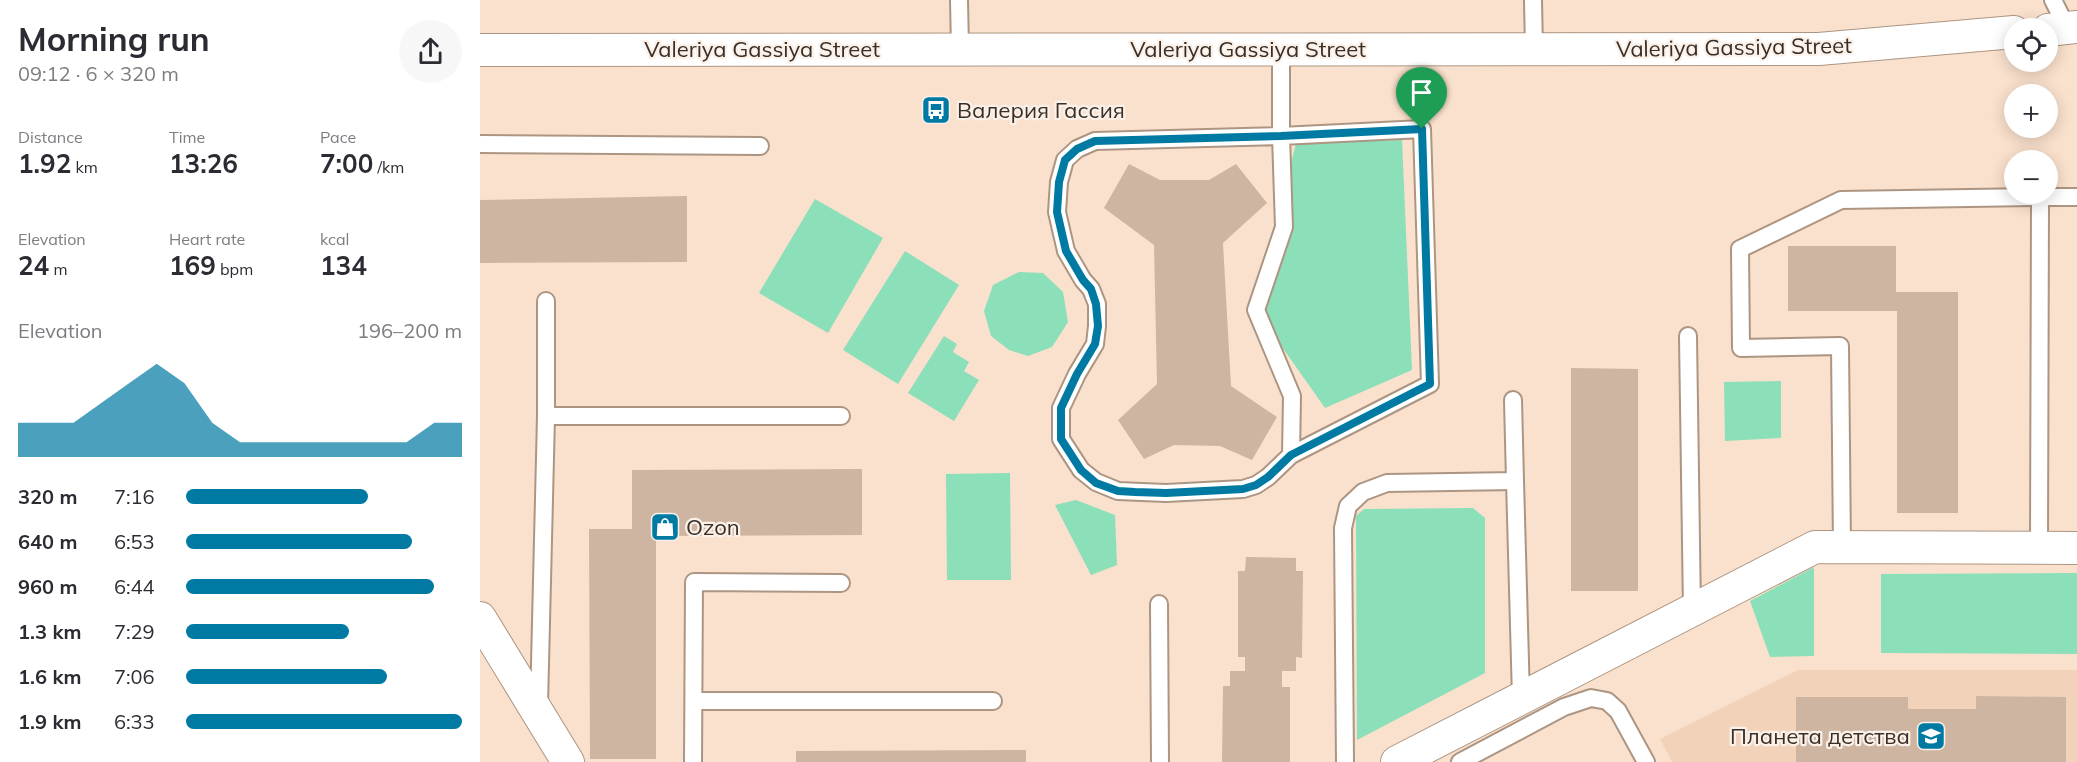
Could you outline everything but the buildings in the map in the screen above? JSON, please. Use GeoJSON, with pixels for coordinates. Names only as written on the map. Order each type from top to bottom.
{"type":"FeatureCollection","features":[{"type":"Feature","properties":{"kind":"street","name":"Valeriya Gassiya Street"},"geometry":{"type":"LineString","coordinates":[[480,50],[1819,49],[2004,33]]}},
{"type":"Feature","properties":{"kind":"street"},"geometry":{"type":"LineString","coordinates":[[1397,762],[1815,547],[2077,548]]}},
{"type":"Feature","properties":{"kind":"street"},"geometry":{"type":"LineString","coordinates":[[480,618],[568,762]]}},
{"type":"Feature","properties":{"kind":"lane"},"geometry":{"type":"LineString","coordinates":[[959,0],[960,48]]}},
{"type":"Feature","properties":{"kind":"lane"},"geometry":{"type":"LineString","coordinates":[[1533,0],[1534,50]]}},
{"type":"Feature","properties":{"kind":"lane"},"geometry":{"type":"LineString","coordinates":[[2053,0],[2064,28]]}},
{"type":"Feature","properties":{"kind":"lane"},"geometry":{"type":"LineString","coordinates":[[1281,49],[1284,227],[1256,310],[1292,396],[1291,455]]}},
{"type":"Feature","properties":{"kind":"lane"},"geometry":{"type":"LineString","coordinates":[[1422,129],[1430,384],[1291,455],[1268,477],[1256,485],[1243,489],[1166,493],[1118,491],[1096,483],[1081,470],[1061,439],[1061,408],[1077,374],[1095,344],[1098,326],[1096,304],[1091,289],[1066,251],[1057,212],[1059,182],[1065,160],[1077,149],[1095,141],[1281,136],[1422,129]]}},
{"type":"Feature","properties":{"kind":"lane"},"geometry":{"type":"LineString","coordinates":[[480,144],[760,146]]}},
{"type":"Feature","properties":{"kind":"lane"},"geometry":{"type":"LineString","coordinates":[[2058,197],[2077,197]]}},
{"type":"Feature","properties":{"kind":"lane"},"geometry":{"type":"LineString","coordinates":[[1842,547],[1840,346],[1741,348],[1740,249],[1841,201],[2004,198]]}},
{"type":"Feature","properties":{"kind":"lane"},"geometry":{"type":"LineString","coordinates":[[2039,548],[2040,204]]}},
{"type":"Feature","properties":{"kind":"lane"},"geometry":{"type":"LineString","coordinates":[[540,715],[538,701],[546,416],[546,301]]}},
{"type":"Feature","properties":{"kind":"lane"},"geometry":{"type":"LineString","coordinates":[[1688,336],[1692,611]]}},
{"type":"Feature","properties":{"kind":"lane"},"geometry":{"type":"LineString","coordinates":[[1513,400],[1521,698]]}},
{"type":"Feature","properties":{"kind":"lane"},"geometry":{"type":"LineString","coordinates":[[546,416],[841,416]]}},
{"type":"Feature","properties":{"kind":"lane"},"geometry":{"type":"LineString","coordinates":[[1345,762],[1343,528],[1348,506],[1363,492],[1387,483],[1515,481]]}},
{"type":"Feature","properties":{"kind":"lane"},"geometry":{"type":"LineString","coordinates":[[693,762],[694,582],[841,583]]}},
{"type":"Feature","properties":{"kind":"lane"},"geometry":{"type":"LineString","coordinates":[[1159,604],[1160,762]]}},
{"type":"Feature","properties":{"kind":"lane"},"geometry":{"type":"LineString","coordinates":[[1460,762],[1564,707],[1591,698],[1607,701],[1618,711],[1646,762]]}},
{"type":"Feature","properties":{"kind":"lane"},"geometry":{"type":"LineString","coordinates":[[694,700],[993,701]]}},
{"type":"Feature","properties":{"kind":"shaded area"},"geometry":{"type":"Polygon","coordinates":[[[1798,670],[2077,670],[2077,762],[1672,762],[1660,739],[1798,670]]]}},
{"type":"Feature","properties":{"kind":"green space"},"geometry":{"type":"Polygon","coordinates":[[[1402,140],[1412,370],[1325,408],[1256,310],[1296,143],[1402,140]]]}},
{"type":"Feature","properties":{"kind":"green space"},"geometry":{"type":"Polygon","coordinates":[[[815,199],[883,238],[828,333],[759,293],[815,199]]]}},
{"type":"Feature","properties":{"kind":"green space"},"geometry":{"type":"Polygon","coordinates":[[[905,251],[959,285],[898,384],[843,350],[905,251]]]}},
{"type":"Feature","properties":{"kind":"green space"},"geometry":{"type":"Polygon","coordinates":[[[1019,272],[1043,273],[1063,292],[1068,322],[1052,347],[1028,356],[1009,350],[991,336],[984,311],[993,285],[1019,272]]]}},
{"type":"Feature","properties":{"kind":"green space"},"geometry":{"type":"Polygon","coordinates":[[[944,336],[957,344],[953,352],[969,362],[964,371],[979,380],[954,421],[908,393],[944,336]]]}},
{"type":"Feature","properties":{"kind":"green space"},"geometry":{"type":"Polygon","coordinates":[[[1781,381],[1781,438],[1725,441],[1724,382],[1781,381]]]}},
{"type":"Feature","properties":{"kind":"green space"},"geometry":{"type":"Polygon","coordinates":[[[1010,473],[1011,580],[947,580],[946,474],[1010,473]]]}},
{"type":"Feature","properties":{"kind":"green space"},"geometry":{"type":"Polygon","coordinates":[[[1076,500],[1115,515],[1117,565],[1091,575],[1055,505],[1076,500]]]}},
{"type":"Feature","properties":{"kind":"green space"},"geometry":{"type":"Polygon","coordinates":[[[1473,508],[1485,518],[1485,673],[1357,740],[1356,516],[1364,509],[1473,508]]]}},
{"type":"Feature","properties":{"kind":"green space"},"geometry":{"type":"Polygon","coordinates":[[[1814,567],[1814,656],[1770,657],[1750,601],[1814,567]]]}},
{"type":"Feature","properties":{"kind":"green space"},"geometry":{"type":"Polygon","coordinates":[[[2077,573],[2077,654],[1881,653],[1881,574],[2077,573]]]}},
{"type":"Feature","properties":{"kind":"place","name":"Валерия Гассия"},"geometry":{"type":"Point","coordinates":[936,110]}},
{"type":"Feature","properties":{"kind":"place","name":"Ozon"},"geometry":{"type":"Point","coordinates":[665,527]}},
{"type":"Feature","properties":{"kind":"place","name":"Планета детства"},"geometry":{"type":"Point","coordinates":[1931,736]}},
{"type":"Feature","properties":{"kind":"route"},"geometry":{"type":"LineString","coordinates":[[1422,129],[1430,384],[1291,455],[1268,477],[1256,485],[1243,489],[1166,493],[1118,491],[1096,483],[1081,470],[1061,439],[1061,408],[1077,374],[1095,344],[1098,326],[1096,304],[1091,289],[1066,251],[1057,212],[1059,182],[1065,160],[1077,149],[1095,141],[1281,136],[1422,129]]}}]}
